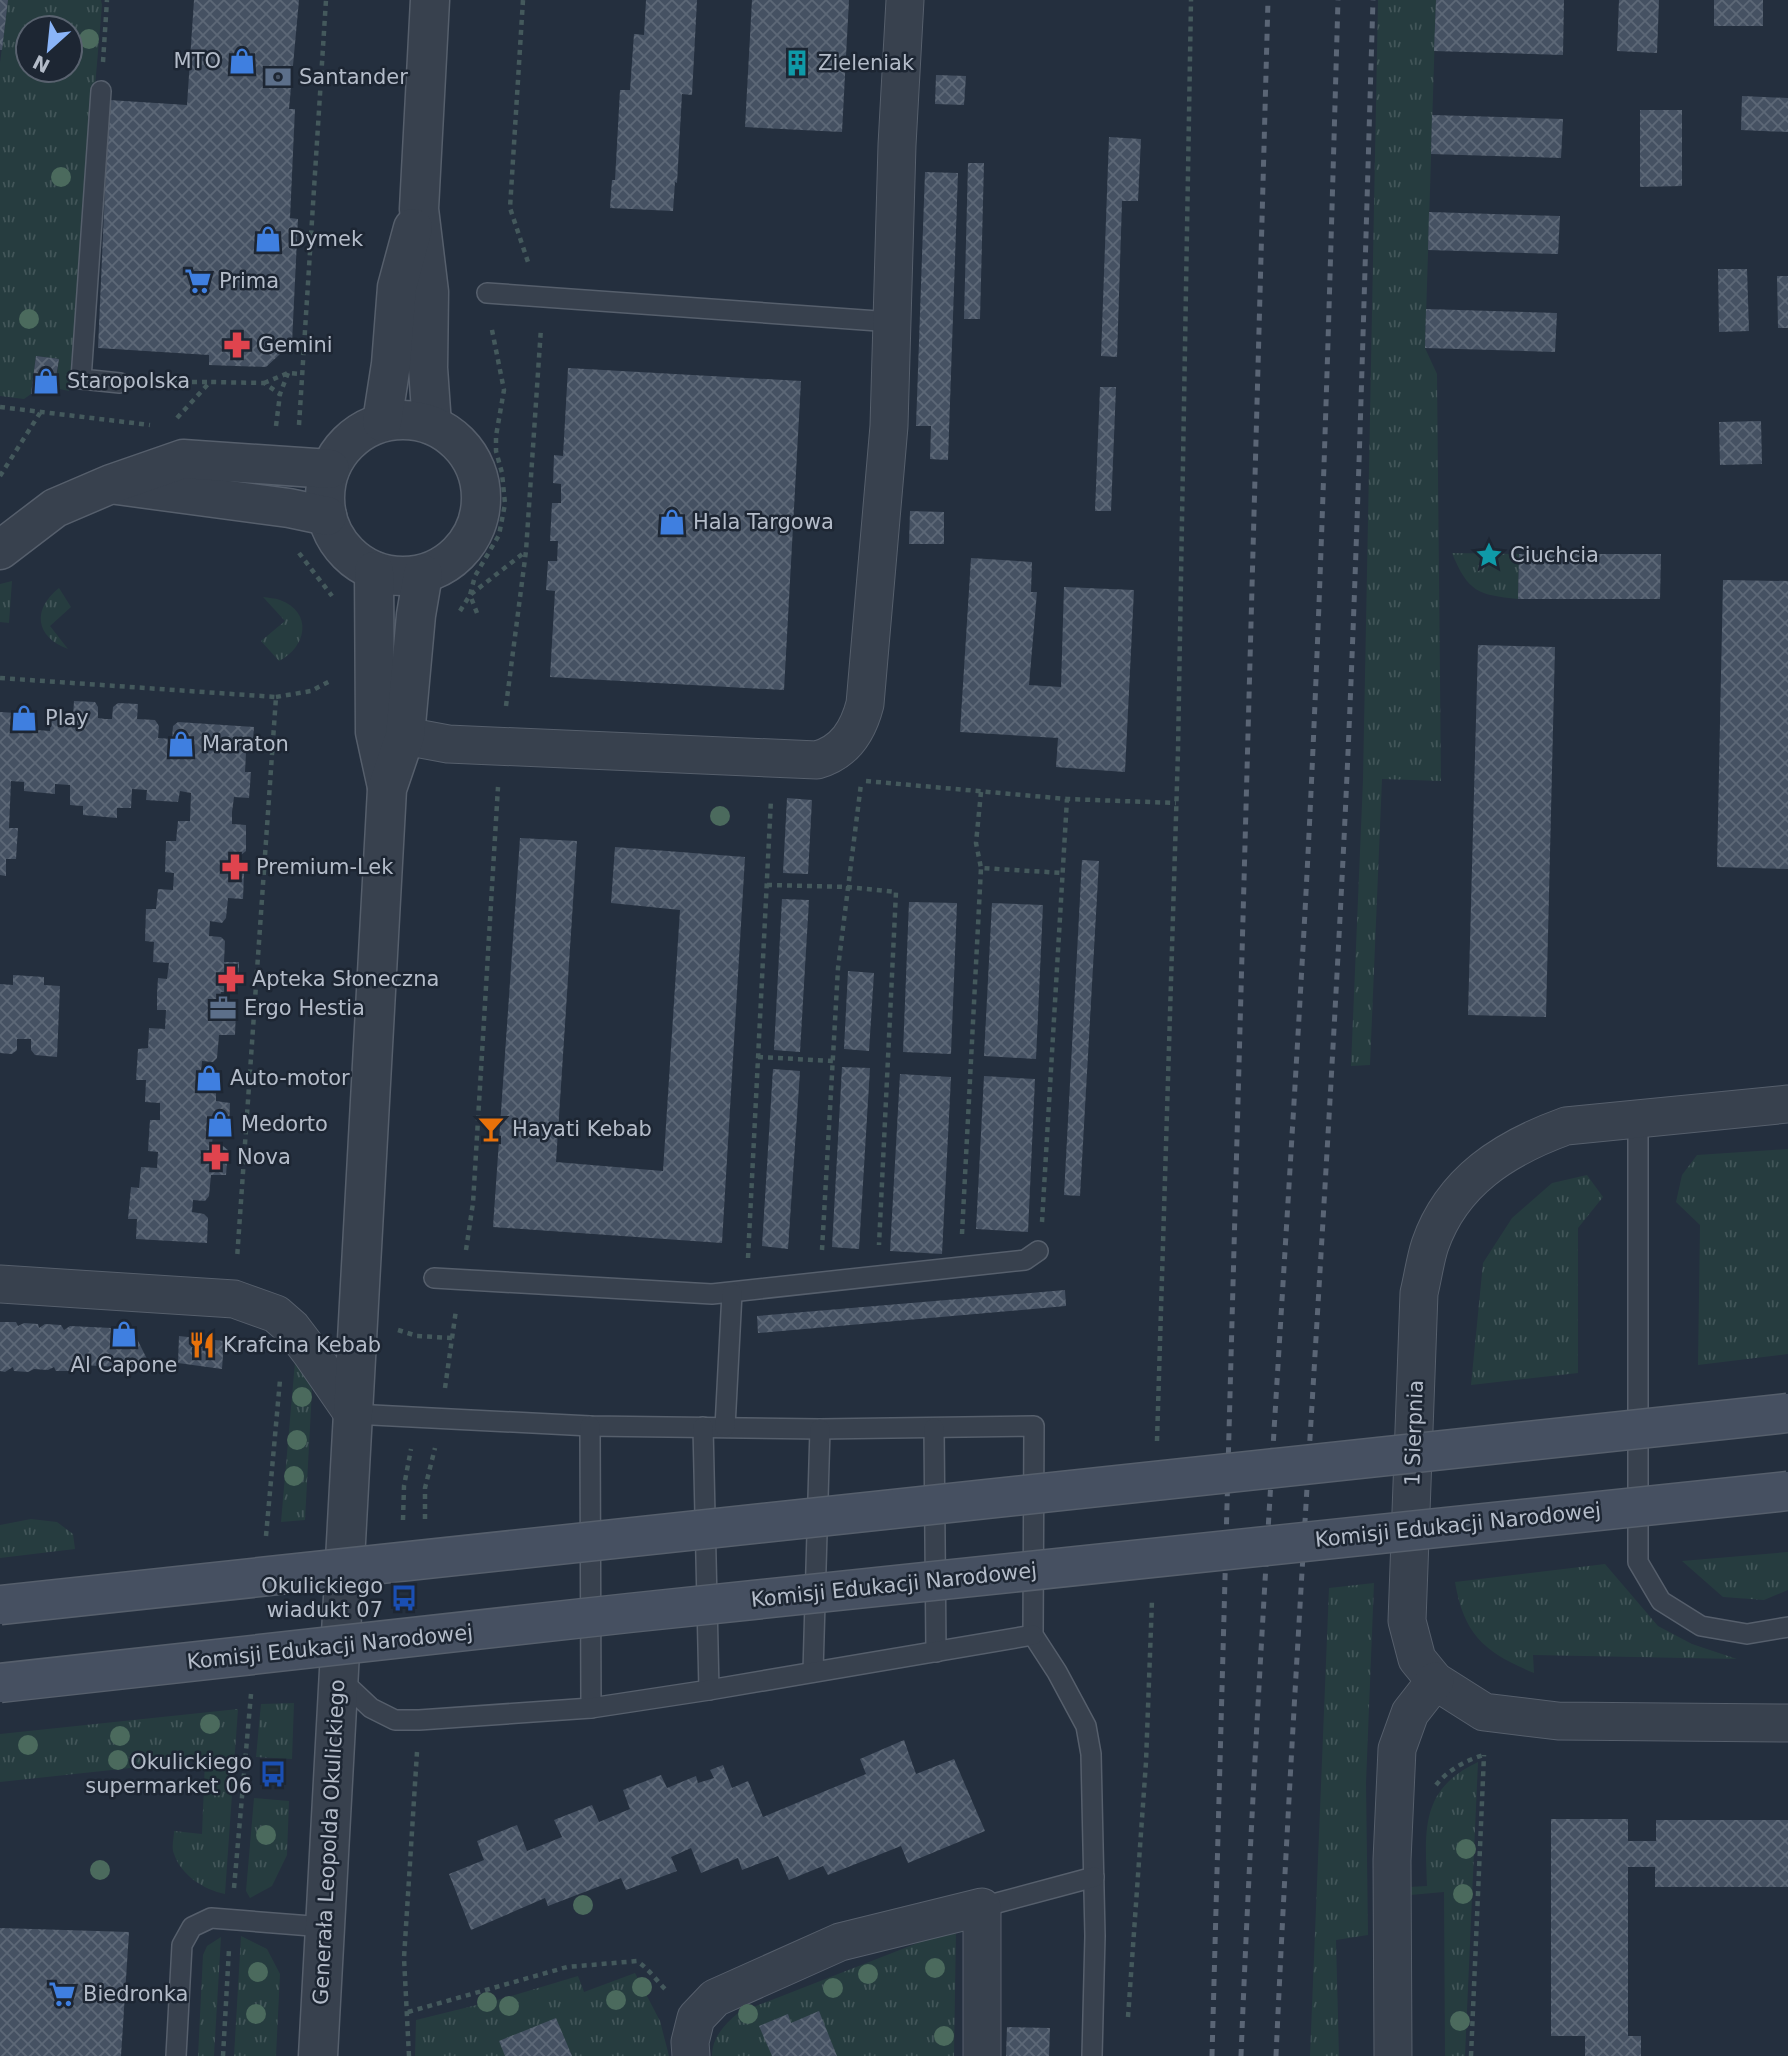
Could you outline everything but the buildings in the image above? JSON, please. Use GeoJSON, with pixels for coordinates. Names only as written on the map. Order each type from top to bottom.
{"type":"FeatureCollection","features":[{"type":"Feature","properties":{"kind":"main road"},"geometry":{"type":"LineString","coordinates":[[0,1605],[1788,1413]]}},
{"type":"Feature","properties":{"kind":"main road","name":"Komisji Edukacji Narodowej"},"geometry":{"type":"LineString","coordinates":[[0,1683],[1788,1491]]}},
{"type":"Feature","properties":{"kind":"street"},"geometry":{"type":"LineString","coordinates":[[430,0],[419,209],[429,292],[428,368],[432,425]]}},
{"type":"Feature","properties":{"kind":"street"},"geometry":{"type":"LineString","coordinates":[[404,736],[448,744],[817,760],[828,757],[848,741],[861,721],[864,704],[889,426],[897,145],[905,0]]}},
{"type":"Feature","properties":{"kind":"street"},"geometry":{"type":"LineString","coordinates":[[382,422],[391,364],[397,287],[419,209]]}},
{"type":"Feature","properties":{"kind":"street"},"geometry":{"type":"LineString","coordinates":[[407,419],[432,425],[454,438],[471,458],[480,481],[482,505],[476,528],[463,549],[445,564],[424,574],[398,576],[374,571],[352,557],[336,540],[327,516],[324,492],[330,469],[342,448],[360,432],[382,422],[407,419]]}},
{"type":"Feature","properties":{"kind":"street"},"geometry":{"type":"LineString","coordinates":[[0,550],[55,508],[111,484],[183,459],[330,469]]}},
{"type":"Feature","properties":{"kind":"street"},"geometry":{"type":"LineString","coordinates":[[111,484],[289,508],[327,516]]}},
{"type":"Feature","properties":{"kind":"street","name":"Generała Leopolda Okulickiego"},"geometry":{"type":"LineString","coordinates":[[374,571],[375,733],[387,789]]}},
{"type":"Feature","properties":{"kind":"street","name":"Generała Leopolda Okulickiego"},"geometry":{"type":"LineString","coordinates":[[318,2056],[387,789],[404,736],[416,615],[424,574]]}},
{"type":"Feature","properties":{"kind":"street","name":"1 Sierpnia"},"geometry":{"type":"LineString","coordinates":[[1435,1681],[1417,1659],[1407,1621],[1419,1293],[1430,1246],[1447,1209],[1476,1175],[1506,1152],[1538,1135],[1566,1126],[1788,1104]]}},
{"type":"Feature","properties":{"kind":"street"},"geometry":{"type":"LineString","coordinates":[[0,1284],[234,1299],[276,1314],[292,1328],[354,1414]]}},
{"type":"Feature","properties":{"kind":"street"},"geometry":{"type":"LineString","coordinates":[[1393,2056],[1392,1860],[1397,1749],[1410,1713],[1435,1681],[1484,1712],[1558,1721],[1788,1723]]}},
{"type":"Feature","properties":{"kind":"street"},"geometry":{"type":"LineString","coordinates":[[691,2056],[696,2018],[715,1998],[840,1942],[982,1907],[982,2056]]}},
{"type":"Feature","properties":{"kind":"lane"},"geometry":{"type":"LineString","coordinates":[[101,91],[80,379],[120,383]]}},
{"type":"Feature","properties":{"kind":"lane"},"geometry":{"type":"LineString","coordinates":[[487,293],[891,322]]}},
{"type":"Feature","properties":{"kind":"lane"},"geometry":{"type":"LineString","coordinates":[[1638,1118],[1637,1562],[1661,1601],[1701,1626],[1746,1634],[1788,1626]]}},
{"type":"Feature","properties":{"kind":"lane"},"geometry":{"type":"LineString","coordinates":[[434,1278],[698,1294],[739,1292],[1025,1260],[1038,1251]]}},
{"type":"Feature","properties":{"kind":"lane"},"geometry":{"type":"LineString","coordinates":[[725,1427],[739,1292]]}},
{"type":"Feature","properties":{"kind":"lane"},"geometry":{"type":"LineString","coordinates":[[354,1414],[590,1426],[820,1429],[1034,1426],[1033,1635],[1057,1672],[1086,1726],[1093,1775],[1095,1936],[1092,2056]]}},
{"type":"Feature","properties":{"kind":"lane"},"geometry":{"type":"LineString","coordinates":[[590,1426],[591,1707]]}},
{"type":"Feature","properties":{"kind":"lane"},"geometry":{"type":"LineString","coordinates":[[703,1427],[709,1690]]}},
{"type":"Feature","properties":{"kind":"lane"},"geometry":{"type":"LineString","coordinates":[[934,1428],[936,1652]]}},
{"type":"Feature","properties":{"kind":"lane"},"geometry":{"type":"LineString","coordinates":[[813,1672],[820,1429]]}},
{"type":"Feature","properties":{"kind":"lane"},"geometry":{"type":"LineString","coordinates":[[338,1677],[371,1708],[395,1720],[419,1720],[591,1707],[709,1690],[1033,1635]]}},
{"type":"Feature","properties":{"kind":"lane"},"geometry":{"type":"LineString","coordinates":[[982,1907],[1094,1877]]}},
{"type":"Feature","properties":{"kind":"lane"},"geometry":{"type":"LineString","coordinates":[[176,2056],[182,1945],[192,1927],[202,1920],[231,1918],[324,1927]]}},
{"type":"Feature","properties":{"kind":"path"},"geometry":{"type":"LineString","coordinates":[[293,431],[299,426],[326,0]]}},
{"type":"Feature","properties":{"kind":"path"},"geometry":{"type":"LineString","coordinates":[[1157,1445],[1176,803],[1191,0]]}},
{"type":"Feature","properties":{"kind":"path"},"geometry":{"type":"LineString","coordinates":[[101,91],[107,1]]}},
{"type":"Feature","properties":{"kind":"path"},"geometry":{"type":"LineString","coordinates":[[477,612],[470,595],[475,576],[499,535],[505,504],[502,473],[496,451],[504,390],[489,316]]}},
{"type":"Feature","properties":{"kind":"path"},"geometry":{"type":"LineString","coordinates":[[120,383],[264,383],[288,373],[302,374]]}},
{"type":"Feature","properties":{"kind":"path"},"geometry":{"type":"LineString","coordinates":[[284,431],[276,431],[280,394],[288,373]]}},
{"type":"Feature","properties":{"kind":"path"},"geometry":{"type":"LineString","coordinates":[[170,427],[211,382]]}},
{"type":"Feature","properties":{"kind":"path"},"geometry":{"type":"LineString","coordinates":[[264,383],[280,394]]}},
{"type":"Feature","properties":{"kind":"path"},"geometry":{"type":"LineString","coordinates":[[0,407],[157,425]]}},
{"type":"Feature","properties":{"kind":"path"},"geometry":{"type":"LineString","coordinates":[[0,476],[40,413]]}},
{"type":"Feature","properties":{"kind":"path"},"geometry":{"type":"LineString","coordinates":[[0,677],[276,697],[311,691],[334,679]]}},
{"type":"Feature","properties":{"kind":"path"},"geometry":{"type":"LineString","coordinates":[[236,1271],[276,697]]}},
{"type":"Feature","properties":{"kind":"path"},"geometry":{"type":"LineString","coordinates":[[739,1292],[758,1057],[774,759]]}},
{"type":"Feature","properties":{"kind":"path"},"geometry":{"type":"LineString","coordinates":[[821,1282],[838,968],[862,780],[1067,799],[1176,803]]}},
{"type":"Feature","properties":{"kind":"path"},"geometry":{"type":"LineString","coordinates":[[961,1266],[981,868],[976,843],[981,792]]}},
{"type":"Feature","properties":{"kind":"path"},"geometry":{"type":"LineString","coordinates":[[1038,1251],[1067,799]]}},
{"type":"Feature","properties":{"kind":"path"},"geometry":{"type":"LineString","coordinates":[[981,868],[1063,873]]}},
{"type":"Feature","properties":{"kind":"path"},"geometry":{"type":"LineString","coordinates":[[767,885],[848,887],[896,892],[878,1276]]}},
{"type":"Feature","properties":{"kind":"path"},"geometry":{"type":"LineString","coordinates":[[758,1057],[833,1061]]}},
{"type":"Feature","properties":{"kind":"path"},"geometry":{"type":"LineString","coordinates":[[417,1336],[452,1338]]}},
{"type":"Feature","properties":{"kind":"path"},"geometry":{"type":"LineString","coordinates":[[266,1537],[281,1373]]}},
{"type":"Feature","properties":{"kind":"path"},"geometry":{"type":"LineString","coordinates":[[1128,2028],[1146,1762],[1152,1596]]}},
{"type":"Feature","properties":{"kind":"path"},"geometry":{"type":"LineString","coordinates":[[223,2056],[231,1918],[252,1687]]}},
{"type":"Feature","properties":{"kind":"path"},"geometry":{"type":"LineString","coordinates":[[409,2056],[404,1958],[419,1720]]}},
{"type":"Feature","properties":{"kind":"path"},"geometry":{"type":"LineString","coordinates":[[1433,1790],[1438,1782],[1455,1768],[1468,1760],[1487,1754],[1471,2056]]}},
{"type":"Feature","properties":{"kind":"path"},"geometry":{"type":"LineString","coordinates":[[408,2012],[567,1967],[637,1961],[696,2018]]}},
{"type":"Feature","properties":{"kind":"green space"},"geometry":{"type":"Polygon","coordinates":[[[8,0],[101,0],[69,391],[55,388],[59,359],[36,356],[31,394],[24,399],[0,396],[0,63],[8,0]]]}},
{"type":"Feature","properties":{"kind":"green space"},"geometry":{"type":"Polygon","coordinates":[[[1378,0],[1436,0],[1425,348],[1437,374],[1441,781],[1382,779],[1370,1065],[1351,1066],[1363,780],[1378,0]]]}},
{"type":"Feature","properties":{"kind":"green space"},"geometry":{"type":"Polygon","coordinates":[[[1452,553],[1519,554],[1518,599],[1493,596],[1476,589],[1463,576],[1452,553]]]}},
{"type":"Feature","properties":{"kind":"green space"},"geometry":{"type":"Polygon","coordinates":[[[12,581],[9,623],[0,622],[0,584],[12,581]]]}},
{"type":"Feature","properties":{"kind":"green space"},"geometry":{"type":"Polygon","coordinates":[[[59,588],[71,607],[50,626],[68,649],[49,637],[41,622],[44,605],[59,588]]]}},
{"type":"Feature","properties":{"kind":"green space"},"geometry":{"type":"Polygon","coordinates":[[[263,597],[278,599],[291,605],[302,621],[296,647],[279,661],[261,641],[285,621],[263,597]]]}},
{"type":"Feature","properties":{"kind":"green space"},"geometry":{"type":"Polygon","coordinates":[[[1788,1149],[1788,1354],[1698,1365],[1700,1225],[1676,1202],[1682,1175],[1697,1155],[1788,1149]]]}},
{"type":"Feature","properties":{"kind":"green space"},"geometry":{"type":"Polygon","coordinates":[[[1587,1175],[1603,1197],[1578,1228],[1578,1373],[1471,1385],[1483,1263],[1512,1218],[1552,1183],[1587,1175]]]}},
{"type":"Feature","properties":{"kind":"green space"},"geometry":{"type":"Polygon","coordinates":[[[295,1362],[306,1374],[312,1390],[305,1520],[281,1522],[295,1362]]]}},
{"type":"Feature","properties":{"kind":"green space"},"geometry":{"type":"Polygon","coordinates":[[[31,1519],[57,1522],[73,1534],[75,1549],[0,1558],[0,1525],[31,1519]]]}},
{"type":"Feature","properties":{"kind":"green space"},"geometry":{"type":"Polygon","coordinates":[[[1788,1552],[1788,1590],[1764,1600],[1723,1597],[1682,1561],[1788,1552]]]}},
{"type":"Feature","properties":{"kind":"green space"},"geometry":{"type":"Polygon","coordinates":[[[1605,1564],[1658,1626],[1692,1644],[1737,1659],[1533,1655],[1534,1673],[1503,1658],[1480,1640],[1464,1616],[1455,1582],[1605,1564]]]}},
{"type":"Feature","properties":{"kind":"green space"},"geometry":{"type":"Polygon","coordinates":[[[1374,1583],[1366,1783],[1368,1935],[1336,1940],[1339,2056],[1310,2056],[1329,1588],[1374,1583]]]}},
{"type":"Feature","properties":{"kind":"green space"},"geometry":{"type":"Polygon","coordinates":[[[294,1703],[292,1759],[256,1757],[261,1704],[294,1703]]]}},
{"type":"Feature","properties":{"kind":"green space"},"geometry":{"type":"Polygon","coordinates":[[[238,1709],[225,1894],[194,1880],[182,1869],[173,1851],[174,1831],[202,1834],[205,1760],[0,1782],[0,1734],[238,1709]]]}},
{"type":"Feature","properties":{"kind":"green space"},"geometry":{"type":"Polygon","coordinates":[[[1478,1762],[1465,2056],[1445,2056],[1444,1892],[1410,1895],[1409,1887],[1427,1886],[1427,1829],[1436,1798],[1445,1785],[1459,1773],[1478,1762]]]}},
{"type":"Feature","properties":{"kind":"green space"},"geometry":{"type":"Polygon","coordinates":[[[254,1798],[289,1801],[287,1855],[272,1886],[250,1898],[246,1891],[254,1798]]]}},
{"type":"Feature","properties":{"kind":"green space"},"geometry":{"type":"Polygon","coordinates":[[[956,1928],[954,2056],[712,2056],[717,2037],[738,2013],[956,1928]]]}},
{"type":"Feature","properties":{"kind":"green space"},"geometry":{"type":"Polygon","coordinates":[[[241,1936],[267,1949],[280,1974],[276,2056],[234,2056],[241,1936]]]}},
{"type":"Feature","properties":{"kind":"green space"},"geometry":{"type":"Polygon","coordinates":[[[221,1937],[214,2056],[198,2056],[203,1955],[207,1946],[221,1937]]]}},
{"type":"Feature","properties":{"kind":"green space"},"geometry":{"type":"Polygon","coordinates":[[[635,1973],[660,2021],[669,2056],[415,2056],[416,2020],[578,1976],[584,1992],[635,1973]]]}},
{"type":"Feature","properties":{"kind":"railway"},"geometry":{"type":"LineString","coordinates":[[1212,2056],[1268,0]]}},
{"type":"Feature","properties":{"kind":"railway"},"geometry":{"type":"LineString","coordinates":[[1241,2056],[1262,1634],[1310,814],[1338,0]]}},
{"type":"Feature","properties":{"kind":"railway"},"geometry":{"type":"LineString","coordinates":[[1276,2056],[1347,769],[1373,0]]}},
{"type":"Feature","properties":{"kind":"place","name":"MTO"},"geometry":{"type":"Point","coordinates":[242,61]}},
{"type":"Feature","properties":{"kind":"place","name":"Zieleniak"},"geometry":{"type":"Point","coordinates":[797,63]}},
{"type":"Feature","properties":{"kind":"place","name":"Santander"},"geometry":{"type":"Point","coordinates":[278,77]}},
{"type":"Feature","properties":{"kind":"place","name":"Dymek"},"geometry":{"type":"Point","coordinates":[268,239]}},
{"type":"Feature","properties":{"kind":"place","name":"Prima"},"geometry":{"type":"Point","coordinates":[198,281]}},
{"type":"Feature","properties":{"kind":"place","name":"Gemini"},"geometry":{"type":"Point","coordinates":[237,345]}},
{"type":"Feature","properties":{"kind":"place","name":"Staropolska"},"geometry":{"type":"Point","coordinates":[46,381]}},
{"type":"Feature","properties":{"kind":"place","name":"Hala Targowa"},"geometry":{"type":"Point","coordinates":[672,522]}},
{"type":"Feature","properties":{"kind":"place","name":"Ciuchcia"},"geometry":{"type":"Point","coordinates":[1489,555]}},
{"type":"Feature","properties":{"kind":"place","name":"Play"},"geometry":{"type":"Point","coordinates":[24,718]}},
{"type":"Feature","properties":{"kind":"place","name":"Maraton"},"geometry":{"type":"Point","coordinates":[181,744]}},
{"type":"Feature","properties":{"kind":"place","name":"Premium-Lek"},"geometry":{"type":"Point","coordinates":[235,867]}},
{"type":"Feature","properties":{"kind":"place","name":"Apteka Słoneczna"},"geometry":{"type":"Point","coordinates":[231,979]}},
{"type":"Feature","properties":{"kind":"place","name":"Ergo Hestia"},"geometry":{"type":"Point","coordinates":[223,1008]}},
{"type":"Feature","properties":{"kind":"place","name":"Auto-motor"},"geometry":{"type":"Point","coordinates":[209,1078]}},
{"type":"Feature","properties":{"kind":"place","name":"Medorto"},"geometry":{"type":"Point","coordinates":[220,1124]}},
{"type":"Feature","properties":{"kind":"place","name":"Hayati Kebab"},"geometry":{"type":"Point","coordinates":[491,1129]}},
{"type":"Feature","properties":{"kind":"place","name":"Nova"},"geometry":{"type":"Point","coordinates":[216,1157]}},
{"type":"Feature","properties":{"kind":"place","name":"Al Capone"},"geometry":{"type":"Point","coordinates":[124,1334]}},
{"type":"Feature","properties":{"kind":"place","name":"Krafcina Kebab"},"geometry":{"type":"Point","coordinates":[202,1345]}},
{"type":"Feature","properties":{"kind":"place","name":"Okulickiego wiadukt 07"},"geometry":{"type":"Point","coordinates":[404,1598]}},
{"type":"Feature","properties":{"kind":"place","name":"Okulickiego supermarket 06"},"geometry":{"type":"Point","coordinates":[273,1774]}},
{"type":"Feature","properties":{"kind":"place","name":"Biedronka"},"geometry":{"type":"Point","coordinates":[62,1994]}}]}
